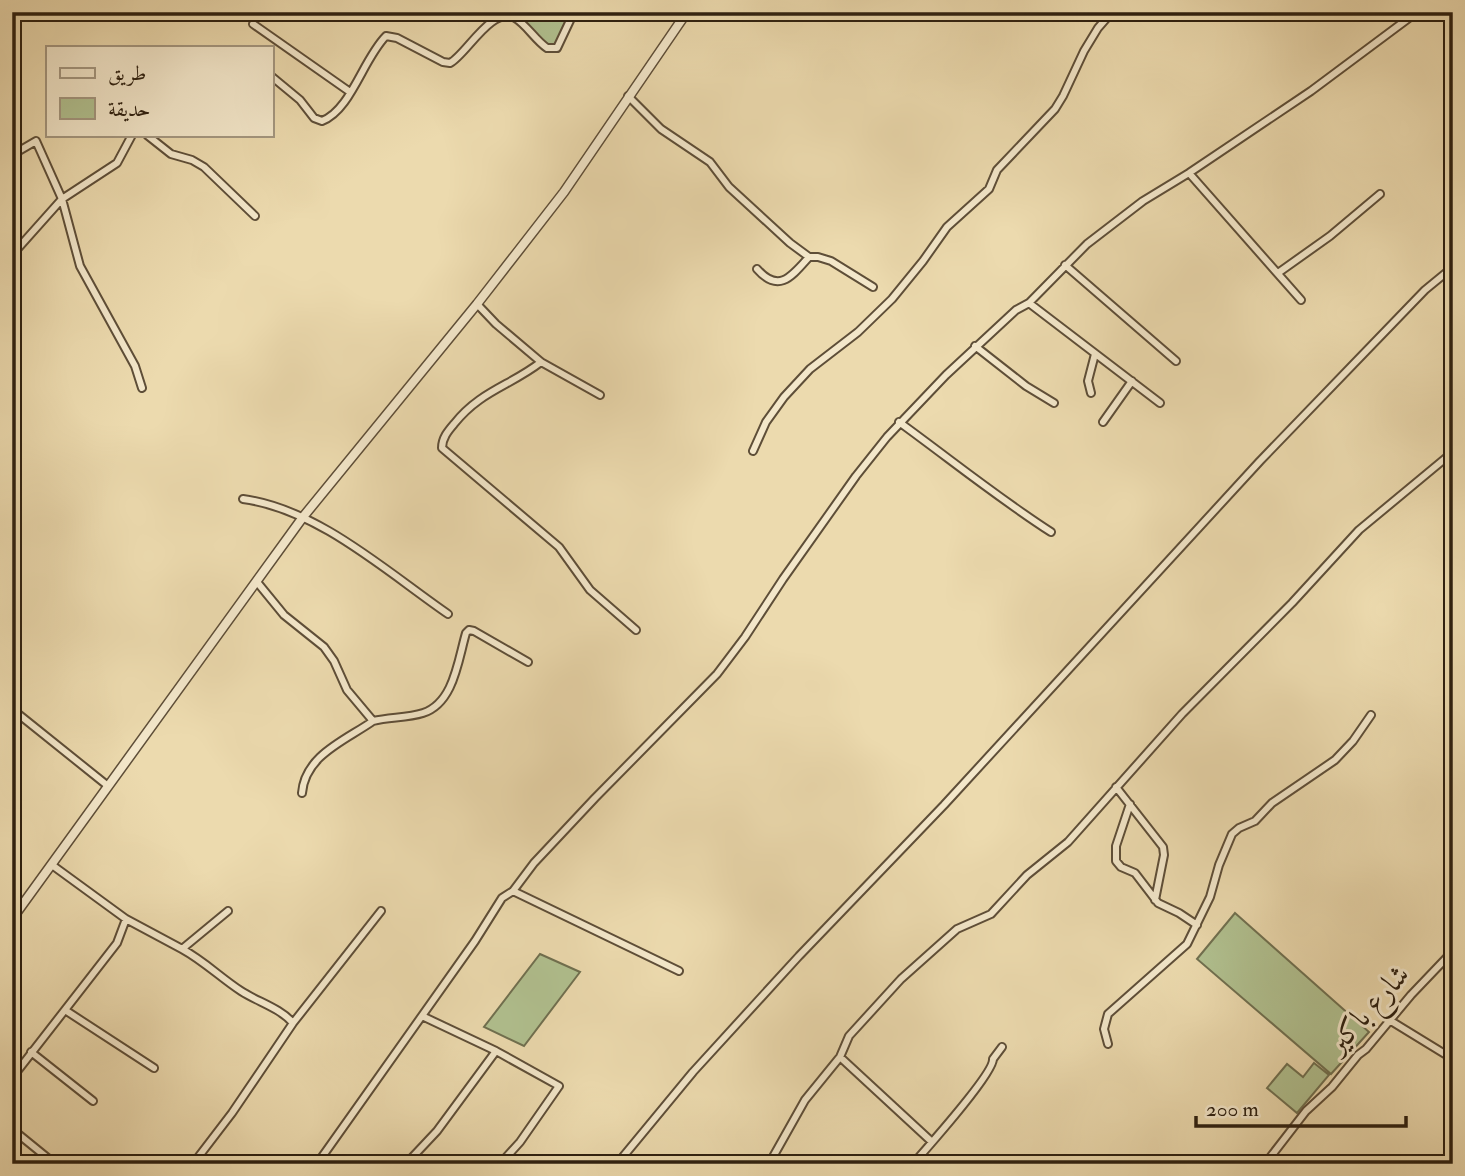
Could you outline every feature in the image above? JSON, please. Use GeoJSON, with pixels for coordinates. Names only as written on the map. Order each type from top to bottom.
{"type":"FeatureCollection","features":[{"type":"Feature","properties":{"kind":"street"},"geometry":{"type":"LineString","coordinates":[[273,78],[300,100],[318,120],[330,117],[341,107],[359,73],[386,36],[397,37],[450,64],[490,23],[502,17],[516,19],[548,48],[557,48],[573,12]]}},
{"type":"Feature","properties":{"kind":"street"},"geometry":{"type":"LineString","coordinates":[[12,919],[303,517],[477,304],[564,192],[687,12]]}},
{"type":"Feature","properties":{"kind":"street"},"geometry":{"type":"LineString","coordinates":[[752,451],[766,422],[784,397],[810,369],[858,332],[892,299],[947,227],[989,189],[997,170],[1055,109],[1084,51],[1112,12]]}},
{"type":"Feature","properties":{"kind":"street"},"geometry":{"type":"LineString","coordinates":[[317,1164],[475,941],[502,898],[513,891],[534,863],[595,798],[717,674],[856,476],[899,422],[975,346],[1016,310],[1029,303],[1087,244],[1143,201],[1335,74],[1417,12]]}},
{"type":"Feature","properties":{"kind":"street"},"geometry":{"type":"LineString","coordinates":[[253,24],[350,92]]}},
{"type":"Feature","properties":{"kind":"street"},"geometry":{"type":"LineString","coordinates":[[628,96],[661,129],[710,162],[729,187],[790,243],[809,257],[831,261],[873,287]]}},
{"type":"Feature","properties":{"kind":"street"},"geometry":{"type":"LineString","coordinates":[[12,255],[62,200],[117,163],[131,136]]}},
{"type":"Feature","properties":{"kind":"street"},"geometry":{"type":"LineString","coordinates":[[147,136],[172,153],[204,167],[255,216]]}},
{"type":"Feature","properties":{"kind":"street"},"geometry":{"type":"LineString","coordinates":[[12,155],[36,141],[62,200],[80,266],[135,366],[142,388]]}},
{"type":"Feature","properties":{"kind":"street"},"geometry":{"type":"LineString","coordinates":[[1189,173],[1301,300]]}},
{"type":"Feature","properties":{"kind":"street"},"geometry":{"type":"LineString","coordinates":[[1278,273],[1330,236],[1380,194]]}},
{"type":"Feature","properties":{"kind":"street"},"geometry":{"type":"LineString","coordinates":[[757,269],[765,278],[781,282],[809,257]]}},
{"type":"Feature","properties":{"kind":"street"},"geometry":{"type":"LineString","coordinates":[[1065,265],[1176,361]]}},
{"type":"Feature","properties":{"kind":"street"},"geometry":{"type":"LineString","coordinates":[[617,1164],[702,1062],[953,795],[1260,461],[1425,290],[1453,267]]}},
{"type":"Feature","properties":{"kind":"street"},"geometry":{"type":"LineString","coordinates":[[1029,303],[1160,403]]}},
{"type":"Feature","properties":{"kind":"street"},"geometry":{"type":"LineString","coordinates":[[477,304],[541,362],[600,395]]}},
{"type":"Feature","properties":{"kind":"street"},"geometry":{"type":"LineString","coordinates":[[975,346],[1026,386],[1054,403]]}},
{"type":"Feature","properties":{"kind":"street"},"geometry":{"type":"LineString","coordinates":[[1091,393],[1088,381],[1095,354]]}},
{"type":"Feature","properties":{"kind":"street"},"geometry":{"type":"LineString","coordinates":[[541,362],[475,402],[449,431],[442,448],[559,547],[590,590],[636,630]]}},
{"type":"Feature","properties":{"kind":"street"},"geometry":{"type":"LineString","coordinates":[[1103,422],[1132,381]]}},
{"type":"Feature","properties":{"kind":"street"},"geometry":{"type":"LineString","coordinates":[[899,422],[990,487],[1009,505],[1051,532]]}},
{"type":"Feature","properties":{"kind":"street"},"geometry":{"type":"LineString","coordinates":[[769,1164],[806,1100],[840,1057],[849,1036],[901,979],[957,929],[996,909],[1027,875],[1075,835],[1116,787],[1359,530],[1453,452]]}},
{"type":"Feature","properties":{"kind":"street"},"geometry":{"type":"LineString","coordinates":[[243,499],[274,505],[303,517],[448,614]]}},
{"type":"Feature","properties":{"kind":"street"},"geometry":{"type":"LineString","coordinates":[[257,582],[284,615],[324,647],[334,661],[347,690],[373,720]]}},
{"type":"Feature","properties":{"kind":"street"},"geometry":{"type":"LineString","coordinates":[[302,793],[303,782],[311,766],[331,748],[373,720],[423,713],[442,700],[451,683],[469,630],[528,662]]}},
{"type":"Feature","properties":{"kind":"street"},"geometry":{"type":"LineString","coordinates":[[12,709],[108,786]]}},
{"type":"Feature","properties":{"kind":"street"},"geometry":{"type":"LineString","coordinates":[[1108,1044],[1104,1029],[1108,1014],[1183,949],[1210,897],[1232,834],[1238,828],[1255,821],[1272,803],[1335,760],[1353,741],[1371,715]]}},
{"type":"Feature","properties":{"kind":"street"},"geometry":{"type":"LineString","coordinates":[[1116,787],[1163,848],[1155,900]]}},
{"type":"Feature","properties":{"kind":"street"},"geometry":{"type":"LineString","coordinates":[[1130,804],[1118,839],[1116,861],[1121,867],[1135,873],[1155,900],[1196,925]]}},
{"type":"Feature","properties":{"kind":"street"},"geometry":{"type":"LineString","coordinates":[[52,865],[126,919],[182,949],[231,985],[275,1009],[293,1023]]}},
{"type":"Feature","properties":{"kind":"street"},"geometry":{"type":"LineString","coordinates":[[513,891],[679,971]]}},
{"type":"Feature","properties":{"kind":"street"},"geometry":{"type":"LineString","coordinates":[[182,949],[228,911]]}},
{"type":"Feature","properties":{"kind":"street"},"geometry":{"type":"LineString","coordinates":[[193,1164],[232,1113],[293,1023],[381,911]]}},
{"type":"Feature","properties":{"kind":"street"},"geometry":{"type":"LineString","coordinates":[[12,1078],[117,943],[126,919]]}},
{"type":"Feature","properties":{"kind":"street","name":"شارع باكير"},"geometry":{"type":"LineString","coordinates":[[1265,1164],[1306,1111],[1332,1087],[1357,1055],[1392,1021],[1411,995],[1453,951]]}},
{"type":"Feature","properties":{"kind":"street"},"geometry":{"type":"LineString","coordinates":[[65,1010],[154,1068]]}},
{"type":"Feature","properties":{"kind":"street"},"geometry":{"type":"LineString","coordinates":[[422,1016],[496,1051],[559,1086],[520,1142],[500,1164]]}},
{"type":"Feature","properties":{"kind":"street"},"geometry":{"type":"LineString","coordinates":[[1392,1021],[1453,1059]]}},
{"type":"Feature","properties":{"kind":"street"},"geometry":{"type":"LineString","coordinates":[[913,1164],[989,1074],[993,1059],[1002,1047]]}},
{"type":"Feature","properties":{"kind":"street"},"geometry":{"type":"LineString","coordinates":[[406,1164],[437,1131],[496,1051]]}},
{"type":"Feature","properties":{"kind":"street"},"geometry":{"type":"LineString","coordinates":[[31,1052],[93,1101]]}},
{"type":"Feature","properties":{"kind":"street"},"geometry":{"type":"LineString","coordinates":[[840,1057],[932,1142]]}},
{"type":"Feature","properties":{"kind":"street"},"geometry":{"type":"LineString","coordinates":[[12,1129],[55,1164]]}},
{"type":"Feature","properties":{"kind":"green space"},"geometry":{"type":"Polygon","coordinates":[[[523,12],[570,12],[557,48],[533,36],[525,26],[523,12]]]}},
{"type":"Feature","properties":{"kind":"green space"},"geometry":{"type":"Polygon","coordinates":[[[1235,913],[1369,1032],[1331,1074],[1197,959],[1235,913]]]}},
{"type":"Feature","properties":{"kind":"green space"},"geometry":{"type":"Polygon","coordinates":[[[540,954],[580,972],[524,1046],[484,1027],[540,954]]]}},
{"type":"Feature","properties":{"kind":"green space"},"geometry":{"type":"Polygon","coordinates":[[[1314,1063],[1329,1075],[1297,1113],[1267,1088],[1287,1064],[1303,1077],[1314,1063]]]}}]}
